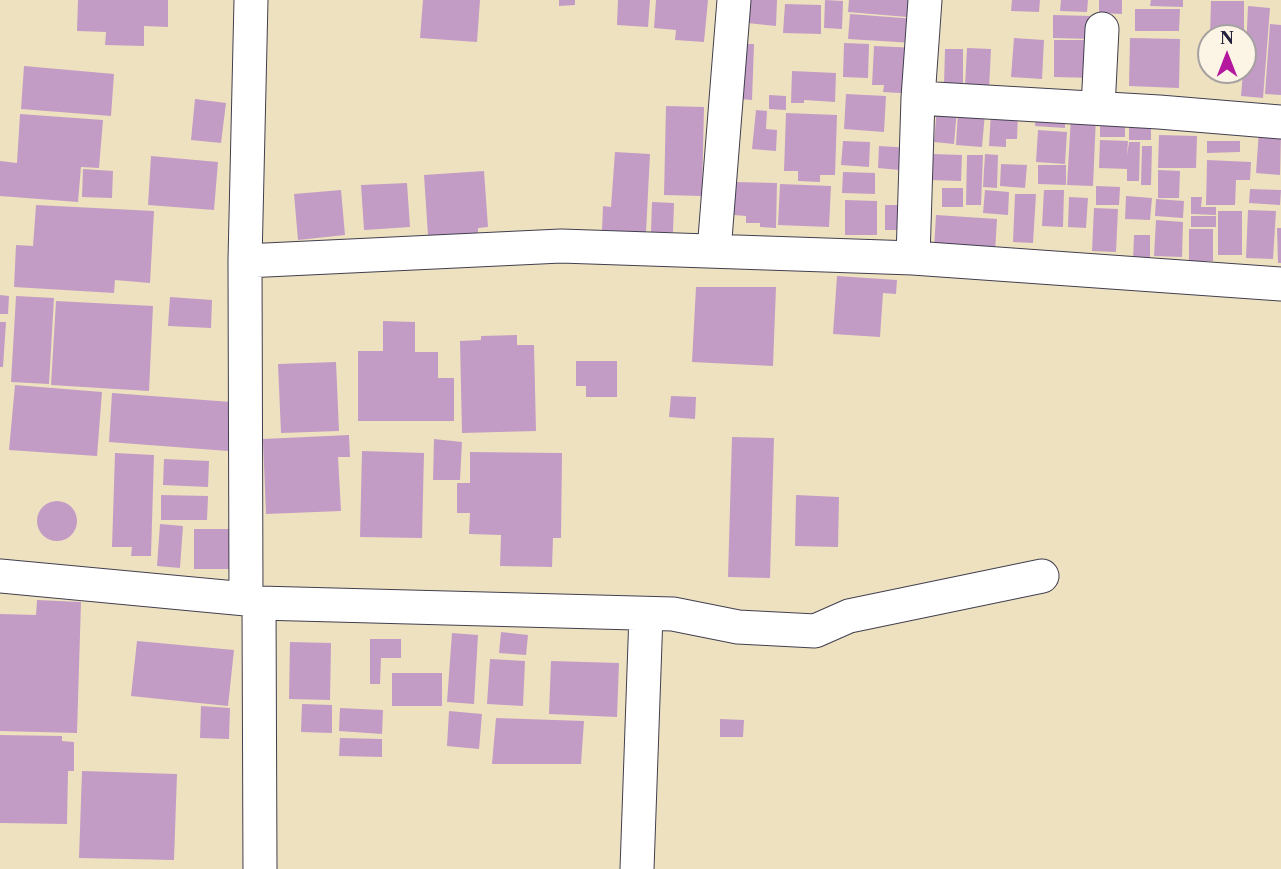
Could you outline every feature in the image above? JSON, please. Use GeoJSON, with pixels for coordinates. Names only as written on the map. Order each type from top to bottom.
{"type":"FeatureCollection","features":[{"type":"Feature","properties":{"kind":"street"},"geometry":{"type":"LineString","coordinates":[[251,0],[245,261],[260,869]]}},
{"type":"Feature","properties":{"kind":"street"},"geometry":{"type":"LineString","coordinates":[[714,252],[734,0]]}},
{"type":"Feature","properties":{"kind":"street"},"geometry":{"type":"LineString","coordinates":[[913,258],[918,98],[925,0]]}},
{"type":"Feature","properties":{"kind":"street"},"geometry":{"type":"LineString","coordinates":[[1098,108],[1102,28]]}},
{"type":"Feature","properties":{"kind":"street"},"geometry":{"type":"LineString","coordinates":[[918,98],[1098,108],[1281,122]]}},
{"type":"Feature","properties":{"kind":"street"},"geometry":{"type":"LineString","coordinates":[[245,261],[561,246],[913,258],[1281,284]]}},
{"type":"Feature","properties":{"kind":"street"},"geometry":{"type":"LineString","coordinates":[[0,576],[252,601],[673,614],[738,627],[815,631],[849,616],[1042,576]]}},
{"type":"Feature","properties":{"kind":"street"},"geometry":{"type":"LineString","coordinates":[[637,869],[646,614]]}},
{"type":"Feature","properties":{"kind":"building"},"geometry":{"type":"Polygon","coordinates":[[[78,0],[168,0],[168,27],[144,26],[144,46],[105,45],[106,32],[77,31],[78,0]]]}},
{"type":"Feature","properties":{"kind":"building"},"geometry":{"type":"Polygon","coordinates":[[[423,0],[480,0],[477,42],[420,38],[423,0]]]}},
{"type":"Feature","properties":{"kind":"building"},"geometry":{"type":"Polygon","coordinates":[[[559,0],[575,0],[575,5],[559,6],[559,0]]]}},
{"type":"Feature","properties":{"kind":"building"},"geometry":{"type":"Polygon","coordinates":[[[618,0],[650,0],[648,27],[617,25],[618,0]]]}},
{"type":"Feature","properties":{"kind":"building"},"geometry":{"type":"Polygon","coordinates":[[[656,0],[708,0],[704,42],[675,40],[676,30],[654,28],[656,0]]]}},
{"type":"Feature","properties":{"kind":"building"},"geometry":{"type":"Polygon","coordinates":[[[749,0],[777,0],[776,26],[747,23],[749,0]]]}},
{"type":"Feature","properties":{"kind":"building"},"geometry":{"type":"Polygon","coordinates":[[[825,0],[843,1],[842,29],[824,28],[825,0]]]}},
{"type":"Feature","properties":{"kind":"building"},"geometry":{"type":"Polygon","coordinates":[[[849,0],[920,0],[919,18],[848,12],[849,0]]]}},
{"type":"Feature","properties":{"kind":"building"},"geometry":{"type":"Polygon","coordinates":[[[1012,0],[1040,0],[1039,12],[1011,11],[1012,0]]]}},
{"type":"Feature","properties":{"kind":"building"},"geometry":{"type":"Polygon","coordinates":[[[1061,0],[1088,0],[1087,12],[1060,11],[1061,0]]]}},
{"type":"Feature","properties":{"kind":"building"},"geometry":{"type":"Polygon","coordinates":[[[1099,0],[1122,0],[1122,14],[1099,13],[1099,0]]]}},
{"type":"Feature","properties":{"kind":"building"},"geometry":{"type":"Polygon","coordinates":[[[1151,0],[1183,0],[1183,7],[1150,6],[1151,0]]]}},
{"type":"Feature","properties":{"kind":"building"},"geometry":{"type":"Polygon","coordinates":[[[1211,1],[1244,1],[1244,24],[1210,24],[1211,1]]]}},
{"type":"Feature","properties":{"kind":"building"},"geometry":{"type":"Polygon","coordinates":[[[785,4],[821,5],[821,34],[783,33],[785,4]]]}},
{"type":"Feature","properties":{"kind":"building"},"geometry":{"type":"Polygon","coordinates":[[[1248,6],[1270,8],[1263,98],[1241,96],[1242,84],[1257,84],[1257,24],[1247,24],[1248,6]]]}},
{"type":"Feature","properties":{"kind":"building"},"geometry":{"type":"Polygon","coordinates":[[[1135,9],[1180,9],[1179,31],[1135,31],[1135,9]]]}},
{"type":"Feature","properties":{"kind":"building"},"geometry":{"type":"Polygon","coordinates":[[[850,14],[916,19],[914,43],[848,39],[850,14]]]}},
{"type":"Feature","properties":{"kind":"building"},"geometry":{"type":"Polygon","coordinates":[[[1053,15],[1092,16],[1093,39],[1053,38],[1053,15]]]}},
{"type":"Feature","properties":{"kind":"building"},"geometry":{"type":"Polygon","coordinates":[[[1270,24],[1281,25],[1281,95],[1265,94],[1270,24]]]}},
{"type":"Feature","properties":{"kind":"building"},"geometry":{"type":"Polygon","coordinates":[[[1014,38],[1044,40],[1042,79],[1011,77],[1014,38]]]}},
{"type":"Feature","properties":{"kind":"building"},"geometry":{"type":"Polygon","coordinates":[[[1130,38],[1180,39],[1179,88],[1129,86],[1130,38]]]}},
{"type":"Feature","properties":{"kind":"building"},"geometry":{"type":"Polygon","coordinates":[[[1054,40],[1094,40],[1094,78],[1054,77],[1054,40]]]}},
{"type":"Feature","properties":{"kind":"building"},"geometry":{"type":"Polygon","coordinates":[[[844,43],[869,44],[868,78],[843,77],[844,43]]]}},
{"type":"Feature","properties":{"kind":"building"},"geometry":{"type":"Polygon","coordinates":[[[743,44],[754,44],[752,100],[740,99],[743,44]]]}},
{"type":"Feature","properties":{"kind":"building"},"geometry":{"type":"Polygon","coordinates":[[[874,46],[918,48],[916,94],[883,92],[884,85],[872,85],[874,46]]]}},
{"type":"Feature","properties":{"kind":"building"},"geometry":{"type":"Polygon","coordinates":[[[967,48],[991,49],[989,89],[965,87],[967,48]]]}},
{"type":"Feature","properties":{"kind":"building"},"geometry":{"type":"Polygon","coordinates":[[[945,49],[963,49],[963,86],[944,85],[945,49]]]}},
{"type":"Feature","properties":{"kind":"building"},"geometry":{"type":"Polygon","coordinates":[[[24,66],[114,74],[111,116],[21,109],[24,66]]]}},
{"type":"Feature","properties":{"kind":"building"},"geometry":{"type":"Polygon","coordinates":[[[792,71],[836,73],[835,102],[804,100],[804,103],[791,103],[792,71]]]}},
{"type":"Feature","properties":{"kind":"building"},"geometry":{"type":"Polygon","coordinates":[[[846,94],[886,96],[884,132],[844,129],[846,94]]]}},
{"type":"Feature","properties":{"kind":"building"},"geometry":{"type":"Polygon","coordinates":[[[769,95],[786,96],[786,110],[769,109],[769,95]]]}},
{"type":"Feature","properties":{"kind":"building"},"geometry":{"type":"Polygon","coordinates":[[[195,99],[226,103],[221,143],[191,140],[195,99]]]}},
{"type":"Feature","properties":{"kind":"building"},"geometry":{"type":"Polygon","coordinates":[[[666,106],[704,107],[702,196],[664,195],[666,106]]]}},
{"type":"Feature","properties":{"kind":"building"},"geometry":{"type":"Polygon","coordinates":[[[937,108],[957,109],[954,144],[934,142],[937,108]]]}},
{"type":"Feature","properties":{"kind":"building"},"geometry":{"type":"Polygon","coordinates":[[[756,110],[767,111],[766,129],[777,130],[776,151],[752,149],[756,110]]]}},
{"type":"Feature","properties":{"kind":"building"},"geometry":{"type":"Polygon","coordinates":[[[958,111],[985,113],[982,147],[956,145],[958,111]]]}},
{"type":"Feature","properties":{"kind":"building"},"geometry":{"type":"Polygon","coordinates":[[[991,112],[1018,114],[1017,139],[1006,139],[1006,147],[989,146],[991,112]]]}},
{"type":"Feature","properties":{"kind":"building"},"geometry":{"type":"Polygon","coordinates":[[[786,113],[837,115],[835,175],[820,175],[820,182],[798,181],[798,171],[784,171],[786,113]]]}},
{"type":"Feature","properties":{"kind":"building"},"geometry":{"type":"Polygon","coordinates":[[[20,114],[103,120],[99,168],[81,167],[78,202],[0,196],[0,161],[17,163],[20,114]]]}},
{"type":"Feature","properties":{"kind":"building"},"geometry":{"type":"Polygon","coordinates":[[[1036,115],[1065,116],[1065,128],[1035,126],[1036,115]]]}},
{"type":"Feature","properties":{"kind":"building"},"geometry":{"type":"Polygon","coordinates":[[[1071,116],[1096,117],[1093,186],[1067,185],[1071,116]]]}},
{"type":"Feature","properties":{"kind":"building"},"geometry":{"type":"Polygon","coordinates":[[[1100,120],[1125,120],[1125,137],[1100,137],[1100,120]]]}},
{"type":"Feature","properties":{"kind":"building"},"geometry":{"type":"Polygon","coordinates":[[[1129,124],[1151,124],[1151,140],[1129,140],[1129,124]]]}},
{"type":"Feature","properties":{"kind":"building"},"geometry":{"type":"Polygon","coordinates":[[[1038,130],[1067,132],[1065,164],[1036,162],[1038,130]]]}},
{"type":"Feature","properties":{"kind":"building"},"geometry":{"type":"Polygon","coordinates":[[[1259,130],[1281,132],[1280,175],[1256,173],[1259,130]]]}},
{"type":"Feature","properties":{"kind":"building"},"geometry":{"type":"Polygon","coordinates":[[[1159,135],[1197,136],[1196,168],[1158,168],[1159,135]]]}},
{"type":"Feature","properties":{"kind":"building"},"geometry":{"type":"Polygon","coordinates":[[[1100,140],[1128,141],[1127,156],[1129,142],[1140,142],[1139,181],[1127,181],[1127,169],[1099,168],[1100,140]]]}},
{"type":"Feature","properties":{"kind":"building"},"geometry":{"type":"Polygon","coordinates":[[[843,141],[870,142],[869,167],[841,165],[843,141]]]}},
{"type":"Feature","properties":{"kind":"building"},"geometry":{"type":"Polygon","coordinates":[[[1207,141],[1240,141],[1240,152],[1207,153],[1207,141]]]}},
{"type":"Feature","properties":{"kind":"building"},"geometry":{"type":"Polygon","coordinates":[[[879,146],[912,148],[910,171],[878,168],[879,146]]]}},
{"type":"Feature","properties":{"kind":"building"},"geometry":{"type":"Polygon","coordinates":[[[1142,146],[1152,146],[1151,185],[1141,185],[1142,146]]]}},
{"type":"Feature","properties":{"kind":"building"},"geometry":{"type":"Polygon","coordinates":[[[615,152],[650,154],[646,233],[602,230],[603,206],[611,207],[615,152]]]}},
{"type":"Feature","properties":{"kind":"building"},"geometry":{"type":"Polygon","coordinates":[[[932,154],[962,155],[961,181],[931,180],[932,154]]]}},
{"type":"Feature","properties":{"kind":"building"},"geometry":{"type":"Polygon","coordinates":[[[985,154],[998,155],[997,188],[983,187],[985,154]]]}},
{"type":"Feature","properties":{"kind":"building"},"geometry":{"type":"Polygon","coordinates":[[[967,155],[983,155],[981,205],[966,205],[967,155]]]}},
{"type":"Feature","properties":{"kind":"building"},"geometry":{"type":"Polygon","coordinates":[[[151,156],[218,162],[214,210],[148,205],[151,156]]]}},
{"type":"Feature","properties":{"kind":"building"},"geometry":{"type":"Polygon","coordinates":[[[1207,160],[1251,162],[1250,180],[1236,180],[1235,205],[1206,205],[1207,160]]]}},
{"type":"Feature","properties":{"kind":"building"},"geometry":{"type":"Polygon","coordinates":[[[1001,164],[1027,165],[1025,188],[1000,186],[1001,164]]]}},
{"type":"Feature","properties":{"kind":"building"},"geometry":{"type":"Polygon","coordinates":[[[1038,165],[1066,165],[1066,185],[1038,184],[1038,165]]]}},
{"type":"Feature","properties":{"kind":"building"},"geometry":{"type":"Polygon","coordinates":[[[83,169],[113,171],[112,198],[82,197],[83,169]]]}},
{"type":"Feature","properties":{"kind":"building"},"geometry":{"type":"Polygon","coordinates":[[[1158,170],[1180,171],[1179,198],[1158,198],[1158,170]]]}},
{"type":"Feature","properties":{"kind":"building"},"geometry":{"type":"Polygon","coordinates":[[[484,171],[488,227],[478,228],[478,233],[428,236],[424,175],[484,171]]]}},
{"type":"Feature","properties":{"kind":"building"},"geometry":{"type":"Polygon","coordinates":[[[843,172],[875,173],[875,194],[842,193],[843,172]]]}},
{"type":"Feature","properties":{"kind":"building"},"geometry":{"type":"Polygon","coordinates":[[[735,182],[777,183],[776,228],[760,227],[760,223],[746,223],[746,216],[734,215],[735,182]]]}},
{"type":"Feature","properties":{"kind":"building"},"geometry":{"type":"Polygon","coordinates":[[[407,183],[410,227],[364,230],[361,185],[407,183]]]}},
{"type":"Feature","properties":{"kind":"building"},"geometry":{"type":"Polygon","coordinates":[[[780,184],[831,186],[829,227],[778,225],[780,184]]]}},
{"type":"Feature","properties":{"kind":"building"},"geometry":{"type":"Polygon","coordinates":[[[1096,186],[1120,187],[1119,205],[1096,205],[1096,186]]]}},
{"type":"Feature","properties":{"kind":"building"},"geometry":{"type":"Polygon","coordinates":[[[942,188],[963,188],[963,207],[942,207],[942,188]]]}},
{"type":"Feature","properties":{"kind":"building"},"geometry":{"type":"Polygon","coordinates":[[[1250,189],[1281,190],[1280,205],[1249,203],[1250,189]]]}},
{"type":"Feature","properties":{"kind":"building"},"geometry":{"type":"Polygon","coordinates":[[[341,190],[345,235],[298,240],[294,194],[341,190]]]}},
{"type":"Feature","properties":{"kind":"building"},"geometry":{"type":"Polygon","coordinates":[[[985,190],[1009,192],[1008,215],[983,213],[985,190]]]}},
{"type":"Feature","properties":{"kind":"building"},"geometry":{"type":"Polygon","coordinates":[[[1044,190],[1064,190],[1063,227],[1042,226],[1044,190]]]}},
{"type":"Feature","properties":{"kind":"building"},"geometry":{"type":"Polygon","coordinates":[[[1015,194],[1036,194],[1033,243],[1013,242],[1015,194]]]}},
{"type":"Feature","properties":{"kind":"building"},"geometry":{"type":"Polygon","coordinates":[[[1126,196],[1152,198],[1150,220],[1125,219],[1126,196]]]}},
{"type":"Feature","properties":{"kind":"building"},"geometry":{"type":"Polygon","coordinates":[[[1069,197],[1088,198],[1086,228],[1068,227],[1069,197]]]}},
{"type":"Feature","properties":{"kind":"building"},"geometry":{"type":"Polygon","coordinates":[[[1191,197],[1202,197],[1201,207],[1216,207],[1216,215],[1191,214],[1191,197]]]}},
{"type":"Feature","properties":{"kind":"building"},"geometry":{"type":"Polygon","coordinates":[[[1156,199],[1184,201],[1183,218],[1155,216],[1156,199]]]}},
{"type":"Feature","properties":{"kind":"building"},"geometry":{"type":"Polygon","coordinates":[[[845,200],[877,201],[877,235],[845,235],[845,200]]]}},
{"type":"Feature","properties":{"kind":"building"},"geometry":{"type":"Polygon","coordinates":[[[652,202],[674,203],[673,232],[651,232],[652,202]]]}},
{"type":"Feature","properties":{"kind":"building"},"geometry":{"type":"Polygon","coordinates":[[[36,205],[154,211],[150,283],[115,280],[114,293],[14,287],[16,245],[33,246],[36,205]]]}},
{"type":"Feature","properties":{"kind":"building"},"geometry":{"type":"Polygon","coordinates":[[[885,205],[910,205],[909,230],[885,230],[885,205]]]}},
{"type":"Feature","properties":{"kind":"building"},"geometry":{"type":"Polygon","coordinates":[[[1094,208],[1118,209],[1116,252],[1092,251],[1094,208]]]}},
{"type":"Feature","properties":{"kind":"building"},"geometry":{"type":"Polygon","coordinates":[[[1248,210],[1276,211],[1273,259],[1246,258],[1248,210]]]}},
{"type":"Feature","properties":{"kind":"building"},"geometry":{"type":"Polygon","coordinates":[[[1218,211],[1242,211],[1242,255],[1218,255],[1218,211]]]}},
{"type":"Feature","properties":{"kind":"building"},"geometry":{"type":"Polygon","coordinates":[[[936,215],[997,219],[995,252],[934,248],[936,215]]]}},
{"type":"Feature","properties":{"kind":"building"},"geometry":{"type":"Polygon","coordinates":[[[1191,216],[1216,216],[1216,227],[1191,227],[1191,216]]]}},
{"type":"Feature","properties":{"kind":"building"},"geometry":{"type":"Polygon","coordinates":[[[1156,220],[1183,222],[1182,257],[1154,256],[1156,220]]]}},
{"type":"Feature","properties":{"kind":"building"},"geometry":{"type":"Polygon","coordinates":[[[1277,228],[1281,228],[1281,263],[1278,263],[1277,228]]]}},
{"type":"Feature","properties":{"kind":"building"},"geometry":{"type":"Polygon","coordinates":[[[1189,229],[1213,229],[1213,261],[1189,261],[1189,229]]]}},
{"type":"Feature","properties":{"kind":"building"},"geometry":{"type":"Polygon","coordinates":[[[1134,235],[1150,235],[1150,261],[1133,261],[1134,235]]]}},
{"type":"Feature","properties":{"kind":"building"},"geometry":{"type":"Polygon","coordinates":[[[837,276],[897,280],[896,294],[883,293],[880,337],[833,334],[837,276]]]}},
{"type":"Feature","properties":{"kind":"building"},"geometry":{"type":"Polygon","coordinates":[[[696,287],[776,287],[773,366],[692,362],[696,287]]]}},
{"type":"Feature","properties":{"kind":"building"},"geometry":{"type":"Polygon","coordinates":[[[0,295],[9,296],[8,314],[0,314],[0,295]]]}},
{"type":"Feature","properties":{"kind":"building"},"geometry":{"type":"Polygon","coordinates":[[[16,296],[54,298],[49,384],[11,382],[16,296]]]}},
{"type":"Feature","properties":{"kind":"building"},"geometry":{"type":"Polygon","coordinates":[[[170,297],[212,300],[211,328],[168,326],[170,297]]]}},
{"type":"Feature","properties":{"kind":"building"},"geometry":{"type":"Polygon","coordinates":[[[56,301],[153,306],[149,391],[51,385],[56,301]]]}},
{"type":"Feature","properties":{"kind":"building"},"geometry":{"type":"Polygon","coordinates":[[[383,321],[415,322],[415,352],[438,352],[438,378],[454,378],[454,421],[358,421],[358,351],[383,351],[383,321]]]}},
{"type":"Feature","properties":{"kind":"building"},"geometry":{"type":"Polygon","coordinates":[[[0,322],[6,322],[3,367],[0,367],[0,322]]]}},
{"type":"Feature","properties":{"kind":"building"},"geometry":{"type":"Polygon","coordinates":[[[517,335],[517,345],[534,345],[536,431],[462,433],[460,341],[481,340],[481,336],[517,335]]]}},
{"type":"Feature","properties":{"kind":"building"},"geometry":{"type":"Polygon","coordinates":[[[576,361],[617,361],[617,397],[586,397],[586,386],[576,386],[576,361]]]}},
{"type":"Feature","properties":{"kind":"building"},"geometry":{"type":"Polygon","coordinates":[[[336,362],[339,431],[281,433],[278,364],[336,362]]]}},
{"type":"Feature","properties":{"kind":"building"},"geometry":{"type":"Polygon","coordinates":[[[15,385],[102,392],[97,456],[9,450],[15,385]]]}},
{"type":"Feature","properties":{"kind":"building"},"geometry":{"type":"Polygon","coordinates":[[[112,393],[231,402],[228,451],[109,442],[112,393]]]}},
{"type":"Feature","properties":{"kind":"building"},"geometry":{"type":"Polygon","coordinates":[[[671,396],[696,397],[695,419],[669,417],[671,396]]]}},
{"type":"Feature","properties":{"kind":"building"},"geometry":{"type":"Polygon","coordinates":[[[349,435],[350,457],[338,457],[341,511],[266,514],[263,439],[349,435]]]}},
{"type":"Feature","properties":{"kind":"building"},"geometry":{"type":"Polygon","coordinates":[[[732,437],[774,438],[770,578],[728,577],[732,437]]]}},
{"type":"Feature","properties":{"kind":"building"},"geometry":{"type":"Polygon","coordinates":[[[434,439],[462,442],[460,480],[433,480],[434,439]]]}},
{"type":"Feature","properties":{"kind":"building"},"geometry":{"type":"Polygon","coordinates":[[[362,451],[424,453],[422,538],[360,537],[362,451]]]}},
{"type":"Feature","properties":{"kind":"building"},"geometry":{"type":"Polygon","coordinates":[[[470,452],[562,453],[561,538],[553,538],[552,567],[500,566],[501,535],[469,534],[470,513],[457,513],[457,483],[470,483],[470,452]]]}},
{"type":"Feature","properties":{"kind":"building"},"geometry":{"type":"Polygon","coordinates":[[[115,453],[154,455],[151,556],[131,556],[132,547],[112,547],[115,453]]]}},
{"type":"Feature","properties":{"kind":"building"},"geometry":{"type":"Polygon","coordinates":[[[164,459],[209,461],[208,487],[163,485],[164,459]]]}},
{"type":"Feature","properties":{"kind":"building"},"geometry":{"type":"Polygon","coordinates":[[[161,495],[208,496],[207,520],[161,520],[161,495]]]}},
{"type":"Feature","properties":{"kind":"building"},"geometry":{"type":"Polygon","coordinates":[[[796,495],[839,497],[838,547],[795,546],[796,495]]]}},
{"type":"Feature","properties":{"kind":"building"},"geometry":{"type":"Polygon","coordinates":[[[57,501],[71,507],[77,521],[71,535],[57,541],[43,535],[37,521],[43,507],[57,501]]]}},
{"type":"Feature","properties":{"kind":"building"},"geometry":{"type":"Polygon","coordinates":[[[160,524],[183,526],[180,568],[157,566],[160,524]]]}},
{"type":"Feature","properties":{"kind":"building"},"geometry":{"type":"Polygon","coordinates":[[[194,529],[229,529],[229,569],[194,569],[194,529]]]}},
{"type":"Feature","properties":{"kind":"building"},"geometry":{"type":"Polygon","coordinates":[[[37,600],[81,602],[77,733],[0,731],[0,614],[36,615],[37,600]]]}},
{"type":"Feature","properties":{"kind":"building"},"geometry":{"type":"Polygon","coordinates":[[[501,632],[528,635],[526,655],[499,653],[501,632]]]}},
{"type":"Feature","properties":{"kind":"building"},"geometry":{"type":"Polygon","coordinates":[[[452,633],[478,635],[474,704],[447,702],[452,633]]]}},
{"type":"Feature","properties":{"kind":"building"},"geometry":{"type":"Polygon","coordinates":[[[370,639],[401,639],[401,658],[381,658],[380,684],[370,684],[370,639]]]}},
{"type":"Feature","properties":{"kind":"building"},"geometry":{"type":"Polygon","coordinates":[[[137,641],[234,650],[228,706],[131,696],[137,641]]]}},
{"type":"Feature","properties":{"kind":"building"},"geometry":{"type":"Polygon","coordinates":[[[290,642],[331,643],[330,700],[289,699],[290,642]]]}},
{"type":"Feature","properties":{"kind":"building"},"geometry":{"type":"Polygon","coordinates":[[[490,659],[525,661],[523,706],[487,704],[490,659]]]}},
{"type":"Feature","properties":{"kind":"building"},"geometry":{"type":"Polygon","coordinates":[[[551,661],[619,663],[617,717],[549,714],[551,661]]]}},
{"type":"Feature","properties":{"kind":"building"},"geometry":{"type":"Polygon","coordinates":[[[392,673],[442,673],[442,706],[392,706],[392,673]]]}},
{"type":"Feature","properties":{"kind":"building"},"geometry":{"type":"Polygon","coordinates":[[[302,704],[332,705],[332,733],[301,732],[302,704]]]}},
{"type":"Feature","properties":{"kind":"building"},"geometry":{"type":"Polygon","coordinates":[[[201,706],[230,708],[229,739],[200,738],[201,706]]]}},
{"type":"Feature","properties":{"kind":"building"},"geometry":{"type":"Polygon","coordinates":[[[340,708],[383,710],[382,734],[339,731],[340,708]]]}},
{"type":"Feature","properties":{"kind":"building"},"geometry":{"type":"Polygon","coordinates":[[[449,711],[482,714],[479,749],[447,746],[449,711]]]}},
{"type":"Feature","properties":{"kind":"building"},"geometry":{"type":"Polygon","coordinates":[[[496,718],[584,721],[581,764],[492,764],[496,718]]]}},
{"type":"Feature","properties":{"kind":"building"},"geometry":{"type":"Polygon","coordinates":[[[720,719],[744,720],[743,737],[720,737],[720,719]]]}},
{"type":"Feature","properties":{"kind":"building"},"geometry":{"type":"Polygon","coordinates":[[[0,735],[62,736],[62,741],[74,742],[74,771],[68,771],[67,824],[0,823],[0,735]]]}},
{"type":"Feature","properties":{"kind":"building"},"geometry":{"type":"Polygon","coordinates":[[[340,738],[382,739],[382,757],[339,756],[340,738]]]}},
{"type":"Feature","properties":{"kind":"building"},"geometry":{"type":"Polygon","coordinates":[[[82,771],[177,774],[174,860],[79,858],[82,771]]]}}]}
